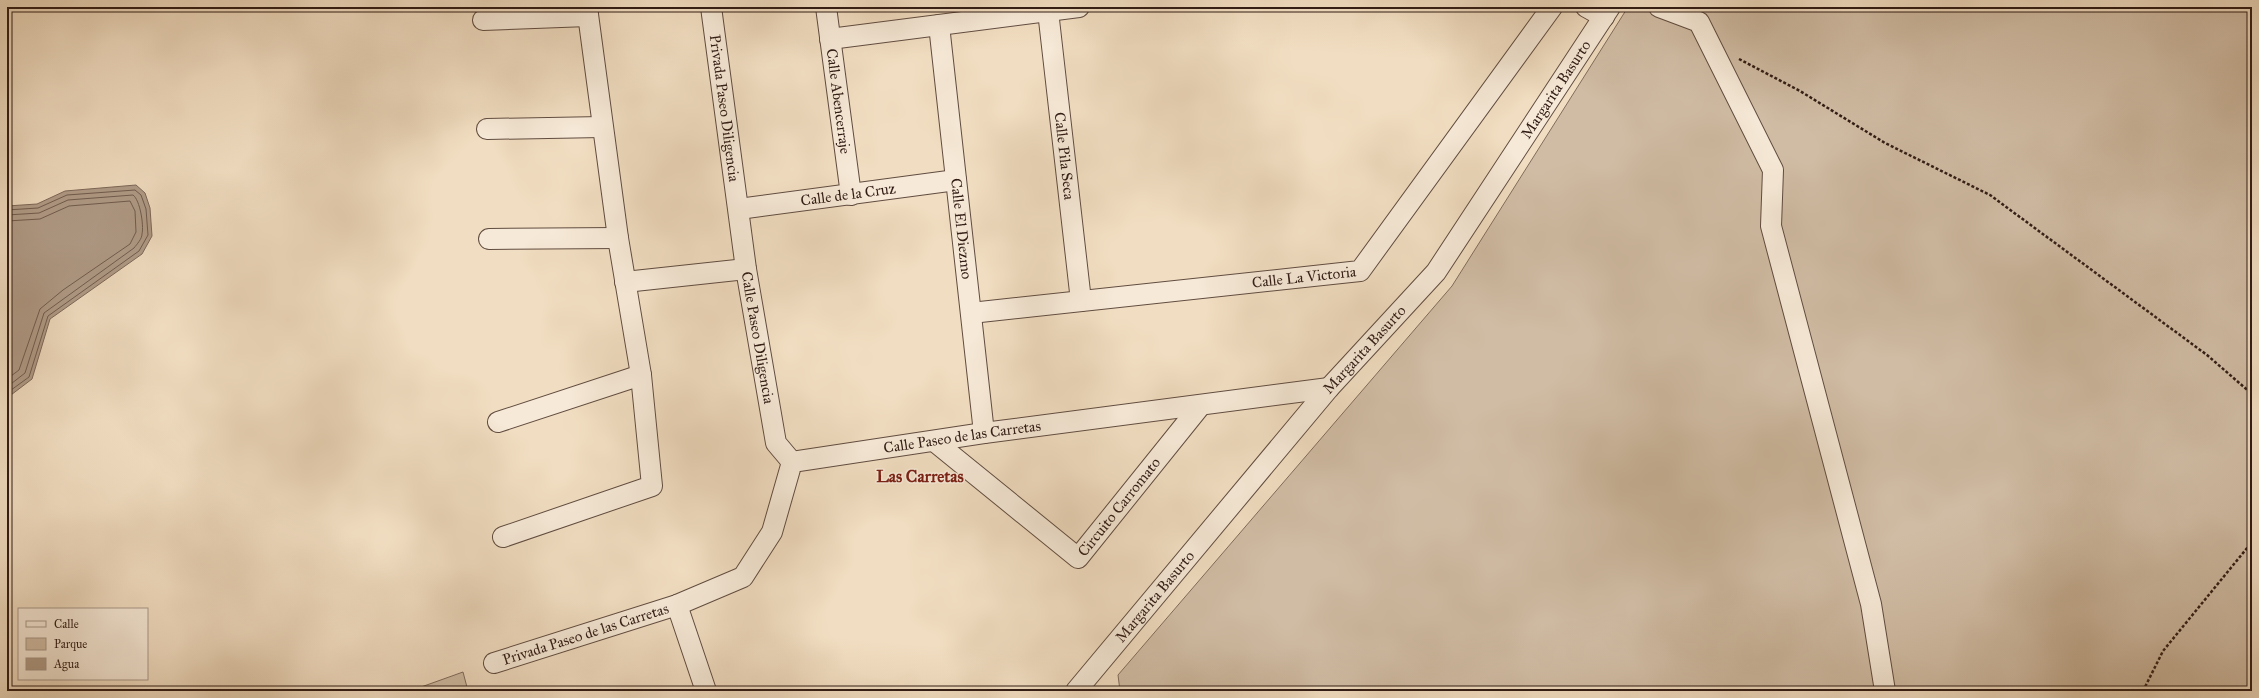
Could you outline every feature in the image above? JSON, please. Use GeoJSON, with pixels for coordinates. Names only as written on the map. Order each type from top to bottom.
{"type":"FeatureCollection","features":[{"type":"Feature","properties":{"kind":"street","name":"Privada Paseo Diligencia"},"geometry":{"type":"LineString","coordinates":[[711,7],[739,208]]}},
{"type":"Feature","properties":{"kind":"street","name":"Calle Abencerraje"},"geometry":{"type":"LineString","coordinates":[[826,7],[851,195]]}},
{"type":"Feature","properties":{"kind":"street"},"geometry":{"type":"LineString","coordinates":[[830,39],[939,25],[992,12],[1048,11],[1079,7]]}},
{"type":"Feature","properties":{"kind":"street","name":"Calle La Victoria"},"geometry":{"type":"LineString","coordinates":[[971,312],[1360,271],[1552,7]]}},
{"type":"Feature","properties":{"kind":"street"},"geometry":{"type":"LineString","coordinates":[[1586,7],[1607,12]]}},
{"type":"Feature","properties":{"kind":"street"},"geometry":{"type":"LineString","coordinates":[[1660,7],[1699,22],[1774,170],[1771,226],[1871,604],[1885,691]]}},
{"type":"Feature","properties":{"kind":"street","name":"Calle Pila Seca"},"geometry":{"type":"LineString","coordinates":[[1048,11],[1081,301]]}},
{"type":"Feature","properties":{"kind":"street"},"geometry":{"type":"LineString","coordinates":[[483,20],[588,12],[602,127],[624,282],[641,374],[652,486],[503,537]]}},
{"type":"Feature","properties":{"kind":"street","name":"Margarita Basurto"},"geometry":{"type":"LineString","coordinates":[[1076,691],[1093,682],[1329,388],[1436,272],[1607,12]]}},
{"type":"Feature","properties":{"kind":"street","name":"Calle El Diezmo"},"geometry":{"type":"LineString","coordinates":[[939,25],[984,434]]}},
{"type":"Feature","properties":{"kind":"street"},"geometry":{"type":"LineString","coordinates":[[487,130],[602,127]]}},
{"type":"Feature","properties":{"kind":"street","name":"Calle de la Cruz"},"geometry":{"type":"LineString","coordinates":[[739,208],[851,195],[956,180]]}},
{"type":"Feature","properties":{"kind":"street","name":"Calle Paseo Diligencia"},"geometry":{"type":"LineString","coordinates":[[739,208],[746,269],[776,443],[792,462]]}},
{"type":"Feature","properties":{"kind":"street"},"geometry":{"type":"LineString","coordinates":[[489,239],[618,238]]}},
{"type":"Feature","properties":{"kind":"street"},"geometry":{"type":"LineString","coordinates":[[624,282],[746,269]]}},
{"type":"Feature","properties":{"kind":"street"},"geometry":{"type":"LineString","coordinates":[[498,422],[641,374]]}},
{"type":"Feature","properties":{"kind":"street","name":"Calle Paseo de las Carretas"},"geometry":{"type":"LineString","coordinates":[[792,462],[984,434],[1329,388]]}},
{"type":"Feature","properties":{"kind":"street","name":"Circuito Carromato"},"geometry":{"type":"LineString","coordinates":[[934,441],[1078,558],[1201,405]]}},
{"type":"Feature","properties":{"kind":"street"},"geometry":{"type":"LineString","coordinates":[[706,691],[677,605],[743,577],[772,532],[792,462]]}},
{"type":"Feature","properties":{"kind":"street","name":"Privada Paseo de las Carretas"},"geometry":{"type":"LineString","coordinates":[[494,663],[677,605]]}},
{"type":"Feature","properties":{"kind":"path"},"geometry":{"type":"LineString","coordinates":[[1738,59],[1800,91],[1885,143],[1990,195],[2207,355],[2252,394]]}},
{"type":"Feature","properties":{"kind":"path"},"geometry":{"type":"LineString","coordinates":[[2143,691],[2163,651],[2252,542]]}},
{"type":"Feature","properties":{"kind":"green space"},"geometry":{"type":"Polygon","coordinates":[[[1628,7],[2252,7],[2252,691],[1120,691],[1118,675],[1452,286],[1628,7]]]}},
{"type":"Feature","properties":{"kind":"green space"},"geometry":{"type":"Polygon","coordinates":[[[463,672],[468,691],[410,691],[463,672]]]}},
{"type":"Feature","properties":{"kind":"water"},"geometry":{"type":"Polygon","coordinates":[[[136,185],[145,193],[150,208],[152,236],[142,254],[50,319],[32,379],[7,398],[7,206],[37,204],[65,191],[136,185]]]}},
{"type":"Feature","properties":{"kind":"district","name":"Las Carretas"},"geometry":{"type":"Point","coordinates":[920,476]}}]}
